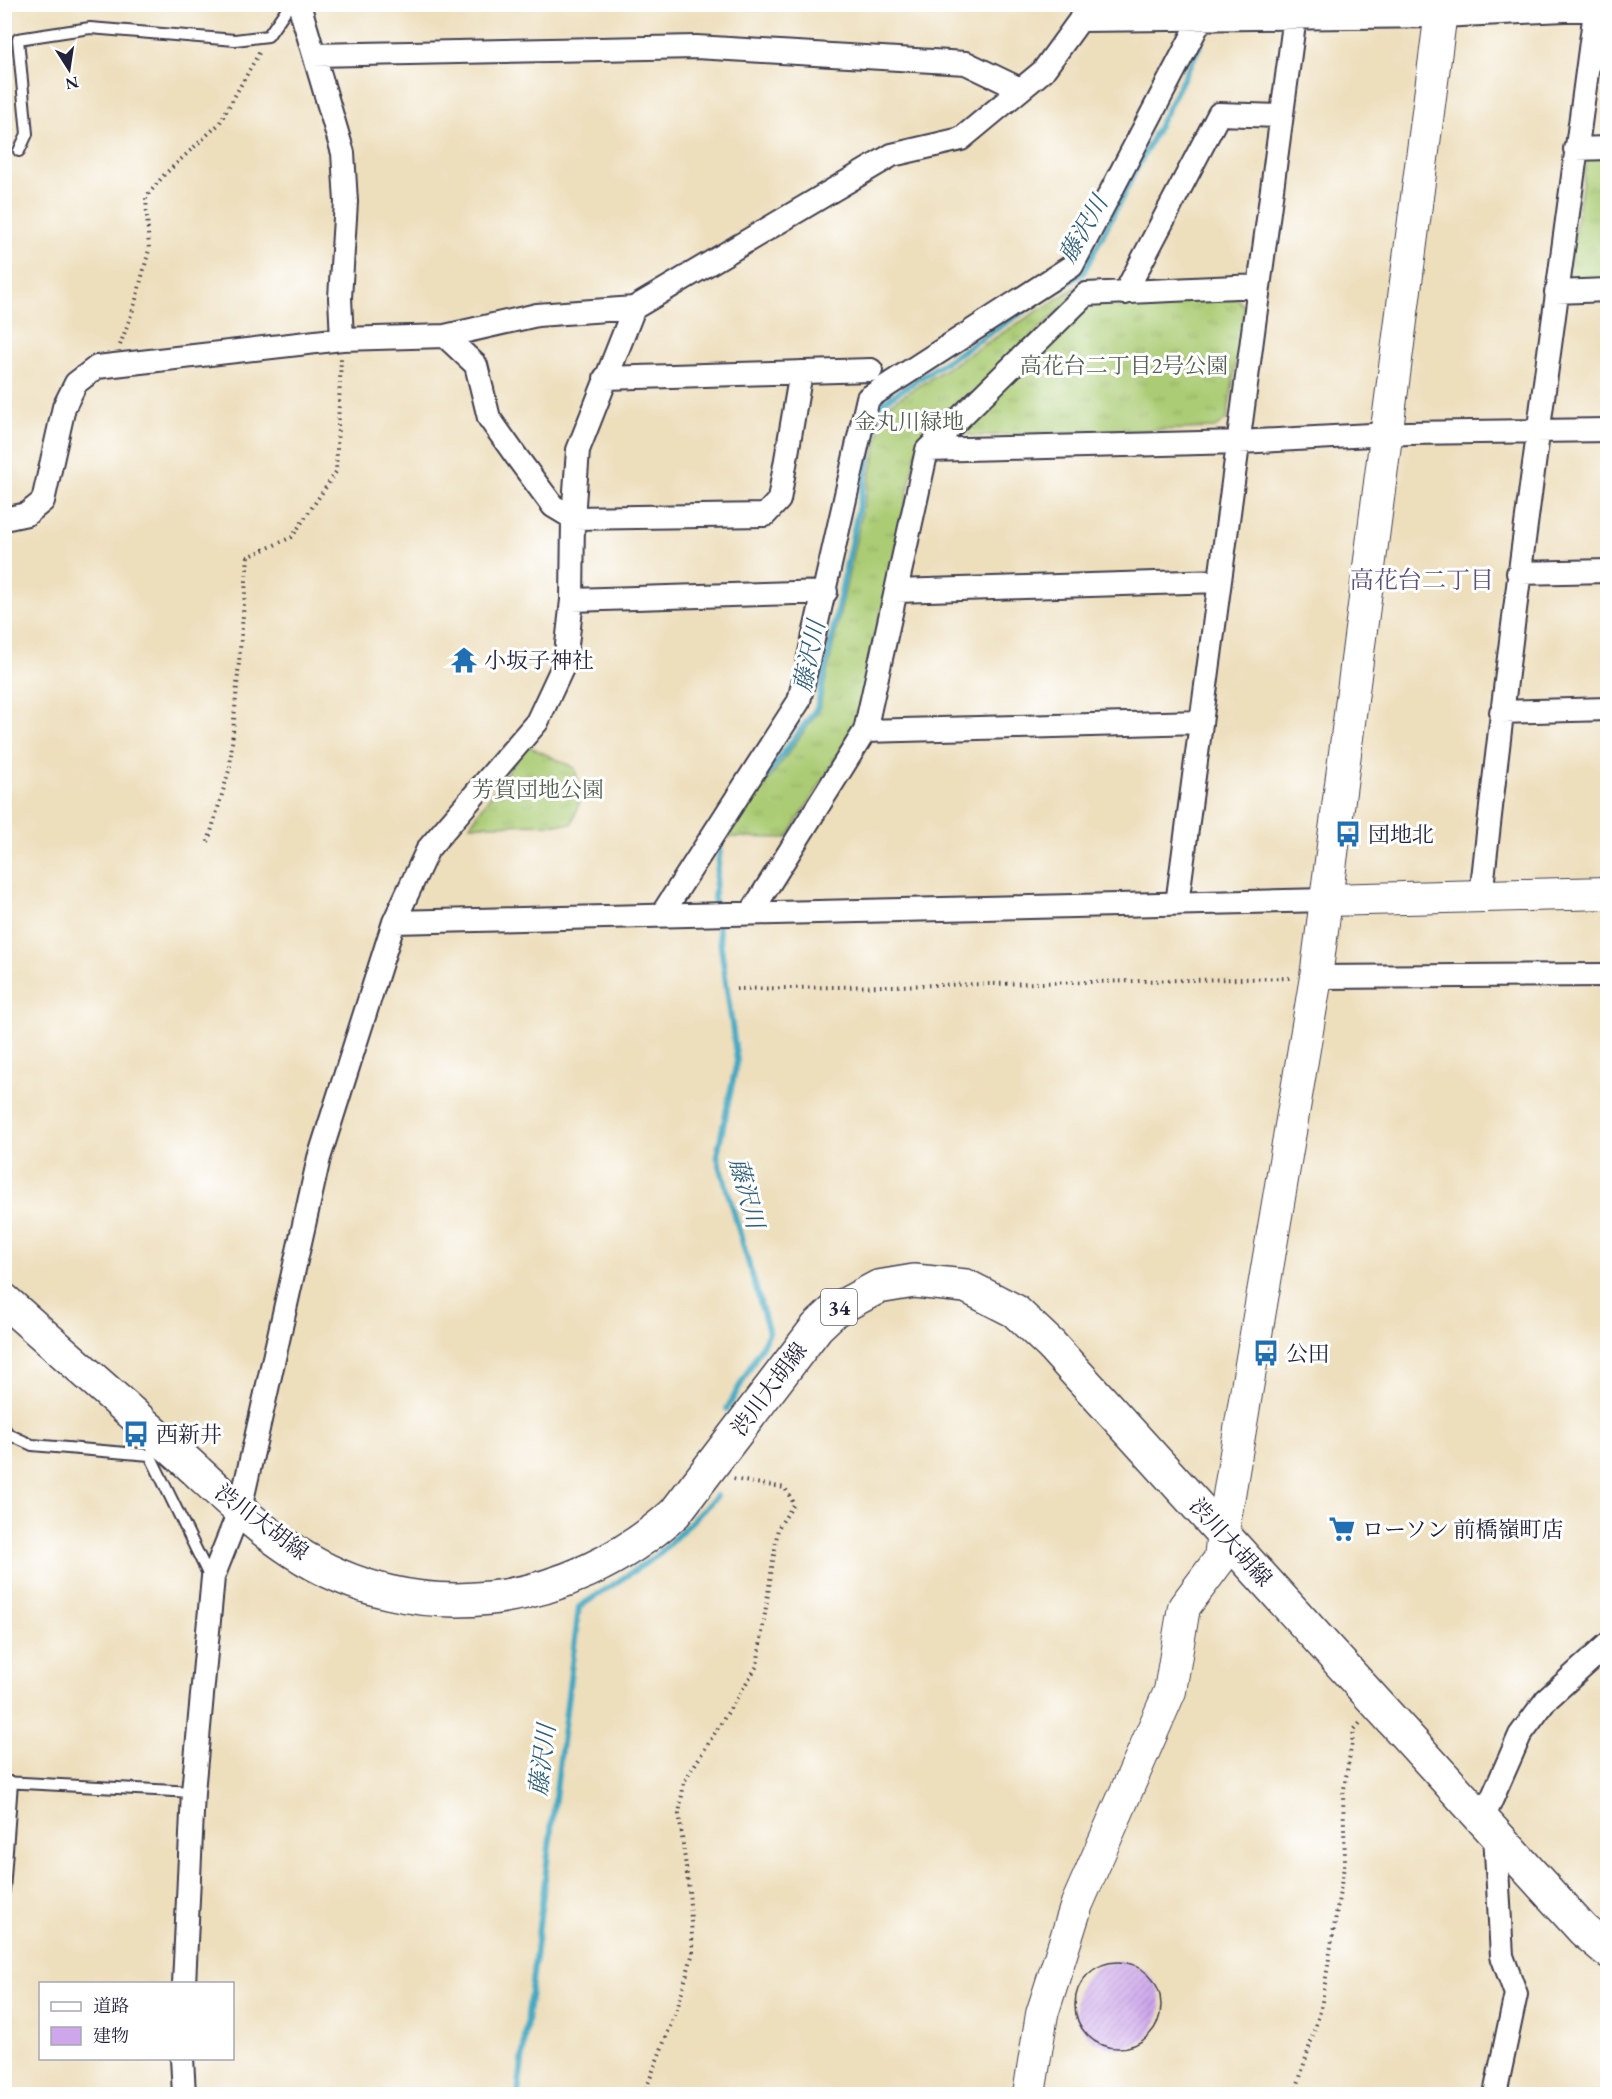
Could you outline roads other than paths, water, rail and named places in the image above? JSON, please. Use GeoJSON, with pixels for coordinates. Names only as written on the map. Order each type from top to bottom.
{"type":"FeatureCollection","features":[{"type":"Feature","properties":{"kind":"main road","name":"渋川大胡線"},"geometry":{"type":"LineString","coordinates":[[4,1300],[155,1447],[293,1551],[333,1572],[368,1586],[424,1599],[488,1599],[550,1587],[608,1562],[652,1534],[675,1513],[793,1356],[835,1310],[878,1287],[914,1281],[966,1286],[1015,1311],[1051,1345],[1379,1703],[1583,1930],[1608,1951]]}},
{"type":"Feature","properties":{"kind":"street"},"geometry":{"type":"LineString","coordinates":[[299,4],[342,153],[346,202],[340,298],[342,339]]}},
{"type":"Feature","properties":{"kind":"street"},"geometry":{"type":"LineString","coordinates":[[4,519],[27,514],[43,501],[64,407],[76,382],[97,367],[342,339],[445,336],[537,315],[634,308],[892,155],[961,139],[1043,71],[1083,12],[1206,11],[1295,16],[1600,7],[1575,149],[1536,432],[1501,712],[1481,897]]}},
{"type":"Feature","properties":{"kind":"street"},"geometry":{"type":"LineString","coordinates":[[1029,2094],[1042,2014],[1077,1904],[1170,1691],[1185,1608],[1220,1559],[1222,1531],[1316,977],[1442,10]]}},
{"type":"Feature","properties":{"kind":"street"},"geometry":{"type":"LineString","coordinates":[[662,914],[799,701],[826,592],[868,398],[1072,266],[1206,11]]}},
{"type":"Feature","properties":{"kind":"street"},"geometry":{"type":"LineString","coordinates":[[1177,904],[1239,442],[1257,286],[1295,16]]}},
{"type":"Feature","properties":{"kind":"street"},"geometry":{"type":"LineString","coordinates":[[314,55],[696,46],[966,63],[1020,89]]}},
{"type":"Feature","properties":{"kind":"street"},"geometry":{"type":"LineString","coordinates":[[1125,293],[1219,114],[1281,116]]}},
{"type":"Feature","properties":{"kind":"street"},"geometry":{"type":"LineString","coordinates":[[1575,149],[1608,148]]}},
{"type":"Feature","properties":{"kind":"street"},"geometry":{"type":"LineString","coordinates":[[752,914],[865,731],[927,450],[1086,294],[1257,286]]}},
{"type":"Feature","properties":{"kind":"street"},"geometry":{"type":"LineString","coordinates":[[1556,292],[1608,290]]}},
{"type":"Feature","properties":{"kind":"street"},"geometry":{"type":"LineString","coordinates":[[184,1982],[193,1792],[212,1583],[240,1509],[319,1158],[394,921],[428,849],[537,722],[564,662],[572,600],[573,518],[578,450],[634,308]]}},
{"type":"Feature","properties":{"kind":"street"},"geometry":{"type":"LineString","coordinates":[[445,336],[476,364],[489,418],[553,506],[573,518],[765,515],[778,500],[801,372]]}},
{"type":"Feature","properties":{"kind":"street"},"geometry":{"type":"LineString","coordinates":[[605,378],[872,370]]}},
{"type":"Feature","properties":{"kind":"street"},"geometry":{"type":"LineString","coordinates":[[927,450],[1239,442],[1388,434],[1608,430]]}},
{"type":"Feature","properties":{"kind":"street"},"geometry":{"type":"LineString","coordinates":[[1518,573],[1608,571]]}},
{"type":"Feature","properties":{"kind":"street"},"geometry":{"type":"LineString","coordinates":[[896,591],[1220,581]]}},
{"type":"Feature","properties":{"kind":"street"},"geometry":{"type":"LineString","coordinates":[[572,600],[826,592]]}},
{"type":"Feature","properties":{"kind":"street"},"geometry":{"type":"LineString","coordinates":[[1501,712],[1608,710]]}},
{"type":"Feature","properties":{"kind":"street"},"geometry":{"type":"LineString","coordinates":[[865,731],[1200,722]]}},
{"type":"Feature","properties":{"kind":"street"},"geometry":{"type":"LineString","coordinates":[[394,921],[1608,893]]}},
{"type":"Feature","properties":{"kind":"street"},"geometry":{"type":"LineString","coordinates":[[1316,977],[1608,975]]}},
{"type":"Feature","properties":{"kind":"street"},"geometry":{"type":"LineString","coordinates":[[1495,2094],[1516,1994],[1502,1956],[1489,1826],[1520,1735],[1546,1700],[1608,1644]]}},
{"type":"Feature","properties":{"kind":"street"},"geometry":{"type":"LineString","coordinates":[[182,2060],[184,2094]]}},
{"type":"Feature","properties":{"kind":"lane"},"geometry":{"type":"LineString","coordinates":[[19,151],[27,134],[18,39],[90,28],[235,40],[268,36],[290,4]]}},
{"type":"Feature","properties":{"kind":"lane"},"geometry":{"type":"LineString","coordinates":[[4,1428],[8,1434],[32,1445],[155,1447],[212,1583]]}},
{"type":"Feature","properties":{"kind":"lane"},"geometry":{"type":"LineString","coordinates":[[4,1891],[8,1782],[193,1792]]}},
{"type":"Feature","properties":{"kind":"waterway","name":"藤沢川"},"geometry":{"type":"LineString","coordinates":[[746,803],[817,708],[880,404],[1083,273],[1200,46]]}},
{"type":"Feature","properties":{"kind":"waterway","name":"藤沢川"},"geometry":{"type":"LineString","coordinates":[[722,835],[714,897],[737,1061],[717,1155],[769,1333],[727,1409]]}},
{"type":"Feature","properties":{"kind":"waterway","name":"藤沢川"},"geometry":{"type":"LineString","coordinates":[[518,2094],[579,1607],[658,1555],[717,1496]]}},
{"type":"Feature","properties":{"kind":"place","name":"小坂子神社"},"geometry":{"type":"Point","coordinates":[464,660]}},
{"type":"Feature","properties":{"kind":"place","name":"団地北"},"geometry":{"type":"Point","coordinates":[1348,834]}},
{"type":"Feature","properties":{"kind":"place","name":"公田"},"geometry":{"type":"Point","coordinates":[1266,1353]}},
{"type":"Feature","properties":{"kind":"place","name":"西新井"},"geometry":{"type":"Point","coordinates":[136,1434]}},
{"type":"Feature","properties":{"kind":"place","name":"ローソン 前橋嶺町店"},"geometry":{"type":"Point","coordinates":[1342,1529]}},
{"type":"Feature","properties":{"kind":"district","name":"高花台二丁目"},"geometry":{"type":"Point","coordinates":[1422,579]}},
{"type":"Feature","properties":{"kind":"park label","name":"高花台二丁目2号公園"},"geometry":{"type":"Point","coordinates":[1124,365]}},
{"type":"Feature","properties":{"kind":"park label","name":"金丸川緑地"},"geometry":{"type":"Point","coordinates":[909,421]}},
{"type":"Feature","properties":{"kind":"park label","name":"芳賀団地公園"},"geometry":{"type":"Point","coordinates":[538,789]}}]}
